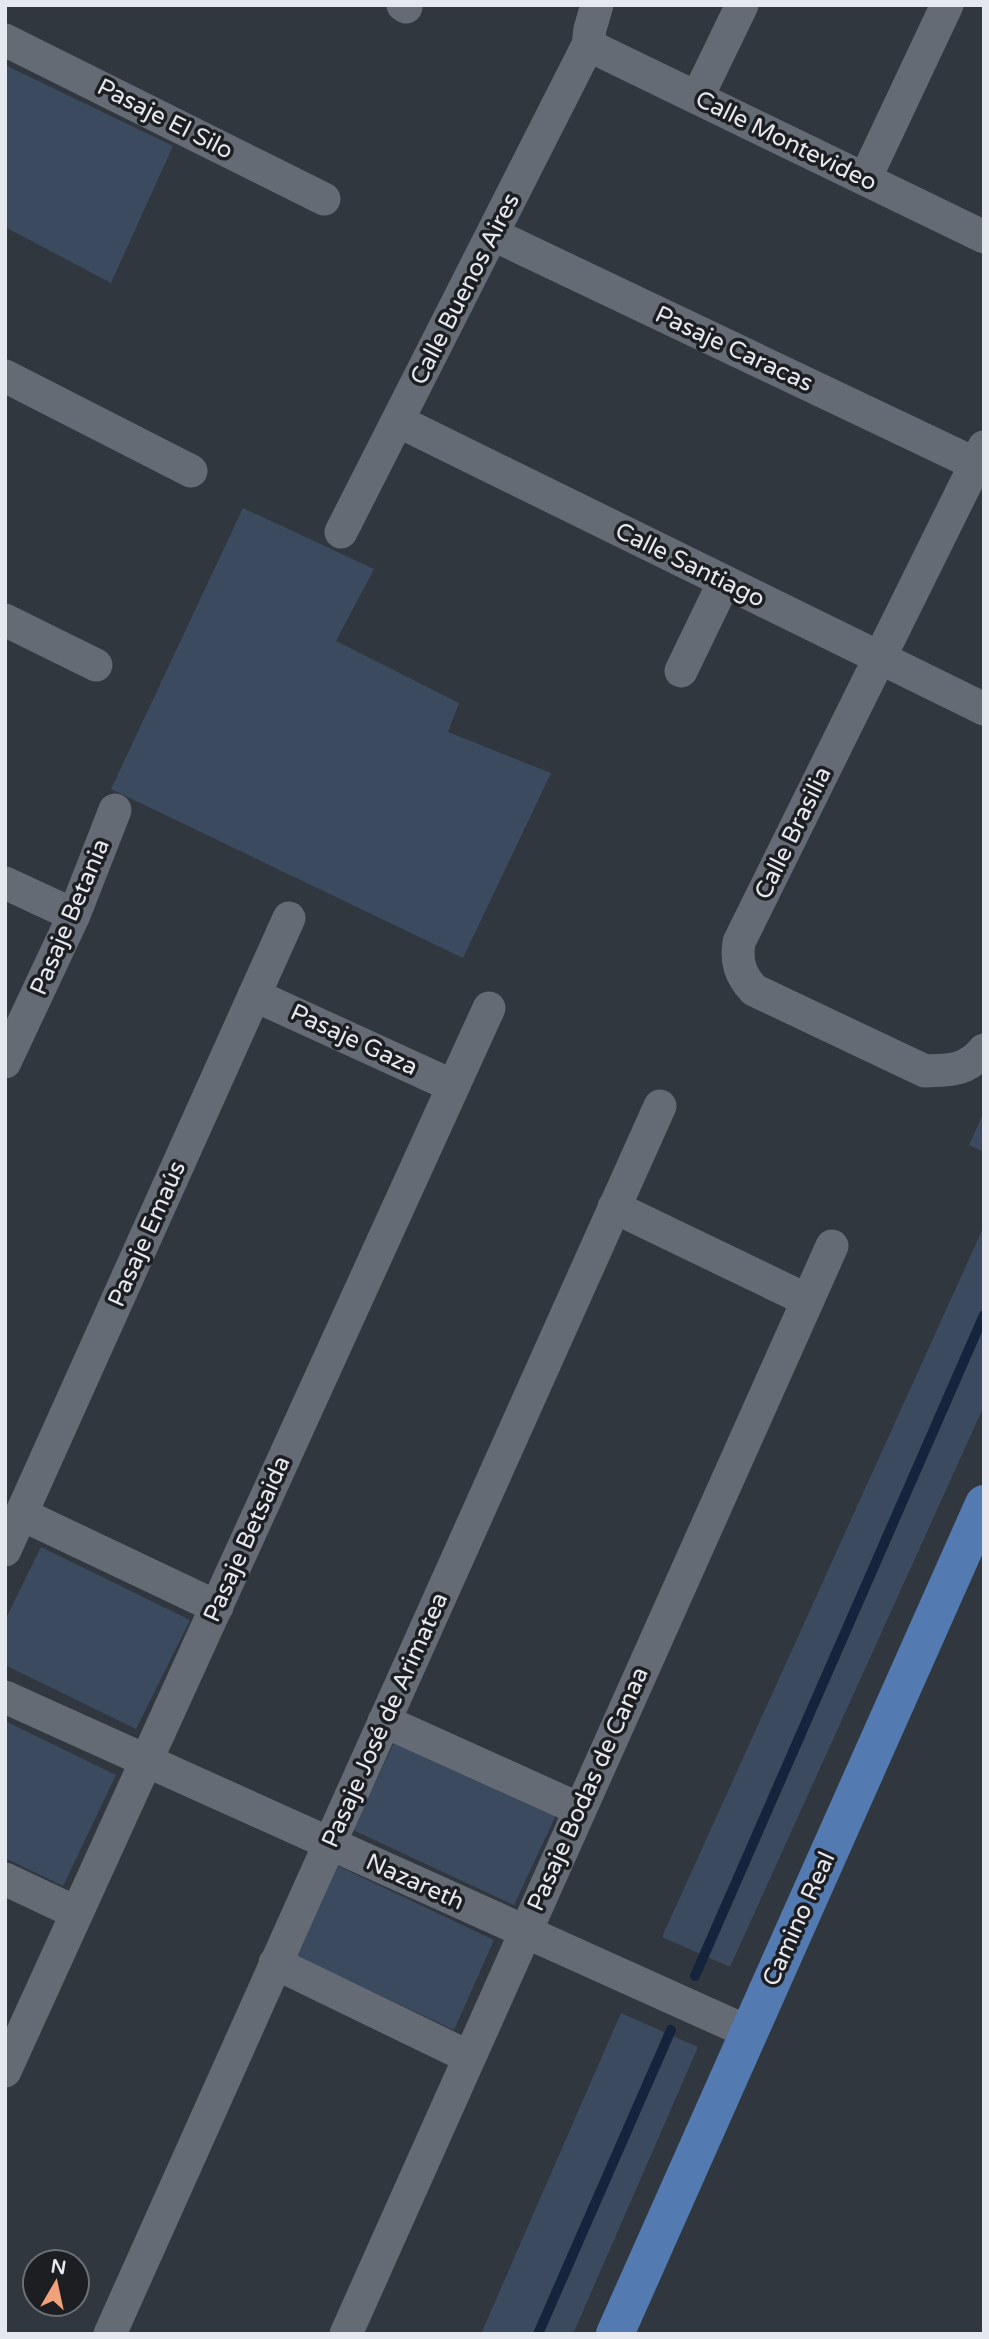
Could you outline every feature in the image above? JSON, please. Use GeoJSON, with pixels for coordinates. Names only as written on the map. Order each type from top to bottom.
{"type":"FeatureCollection","features":[{"type":"Feature","properties":{"kind":"main road","name":"Camino Real"},"geometry":{"type":"LineString","coordinates":[[615,2334],[984,1504]]}},
{"type":"Feature","properties":{"kind":"street","name":"Calle Buenos Aires"},"geometry":{"type":"LineString","coordinates":[[341,532],[588,46],[597,5]]}},
{"type":"Feature","properties":{"kind":"street"},"geometry":{"type":"LineString","coordinates":[[697,98],[742,5]]}},
{"type":"Feature","properties":{"kind":"street"},"geometry":{"type":"LineString","coordinates":[[865,179],[947,5]]}},
{"type":"Feature","properties":{"kind":"street","name":"Pasaje El Silo"},"geometry":{"type":"LineString","coordinates":[[5,40],[324,199]]}},
{"type":"Feature","properties":{"kind":"street","name":"Calle Montevideo"},"geometry":{"type":"LineString","coordinates":[[588,46],[984,237]]}},
{"type":"Feature","properties":{"kind":"street","name":"Pasaje Caracas"},"geometry":{"type":"LineString","coordinates":[[492,234],[981,460]]}},
{"type":"Feature","properties":{"kind":"street"},"geometry":{"type":"LineString","coordinates":[[5,376],[191,471]]}},
{"type":"Feature","properties":{"kind":"street","name":"Calle Santiago"},"geometry":{"type":"LineString","coordinates":[[398,421],[984,709]]}},
{"type":"Feature","properties":{"kind":"street","name":"Calle Brasilia"},"geometry":{"type":"LineString","coordinates":[[981,460],[738,942],[737,956],[739,969],[754,990],[925,1071],[955,1070],[977,1058],[984,1050]]}},
{"type":"Feature","properties":{"kind":"street"},"geometry":{"type":"LineString","coordinates":[[681,671],[724,582]]}},
{"type":"Feature","properties":{"kind":"street"},"geometry":{"type":"LineString","coordinates":[[5,620],[96,665]]}},
{"type":"Feature","properties":{"kind":"street","name":"Pasaje Betania"},"geometry":{"type":"LineString","coordinates":[[5,1062],[74,915],[116,810]]}},
{"type":"Feature","properties":{"kind":"street"},"geometry":{"type":"LineString","coordinates":[[5,883],[74,915]]}},
{"type":"Feature","properties":{"kind":"street","name":"Pasaje Emaús"},"geometry":{"type":"LineString","coordinates":[[5,1550],[289,918]]}},
{"type":"Feature","properties":{"kind":"street","name":"Pasaje Gaza"},"geometry":{"type":"LineString","coordinates":[[254,995],[453,1086]]}},
{"type":"Feature","properties":{"kind":"street","name":"Pasaje Betsaida"},"geometry":{"type":"LineString","coordinates":[[5,2071],[489,1008]]}},
{"type":"Feature","properties":{"kind":"street","name":"Pasaje José de Arimatea"},"geometry":{"type":"LineString","coordinates":[[110,2334],[660,1106]]}},
{"type":"Feature","properties":{"kind":"street"},"geometry":{"type":"LineString","coordinates":[[614,1207],[807,1300]]}},
{"type":"Feature","properties":{"kind":"street","name":"Pasaje Bodas de Canaa"},"geometry":{"type":"LineString","coordinates":[[346,2334],[832,1246]]}},
{"type":"Feature","properties":{"kind":"street"},"geometry":{"type":"LineString","coordinates":[[21,1514],[217,1606]]}},
{"type":"Feature","properties":{"kind":"street","name":"Nazareth"},"geometry":{"type":"LineString","coordinates":[[5,1697],[748,2032]]}},
{"type":"Feature","properties":{"kind":"street"},"geometry":{"type":"LineString","coordinates":[[384,1721],[579,1809]]}},
{"type":"Feature","properties":{"kind":"street"},"geometry":{"type":"LineString","coordinates":[[5,1879],[77,1913]]}},
{"type":"Feature","properties":{"kind":"street"},"geometry":{"type":"LineString","coordinates":[[275,1964],[469,2057]]}},
{"type":"Feature","properties":{"kind":"shaded area"},"geometry":{"type":"Polygon","coordinates":[[[5,65],[173,146],[111,283],[5,227],[5,65]]]}},
{"type":"Feature","properties":{"kind":"shaded area"},"geometry":{"type":"Polygon","coordinates":[[[243,508],[374,569],[336,641],[459,703],[448,732],[551,773],[463,958],[111,789],[243,508]]]}},
{"type":"Feature","properties":{"kind":"shaded area"},"geometry":{"type":"Polygon","coordinates":[[[984,1112],[984,1152],[969,1145],[984,1112]]]}},
{"type":"Feature","properties":{"kind":"shaded area"},"geometry":{"type":"Polygon","coordinates":[[[984,1226],[984,1406],[730,1967],[662,1937],[984,1226]]]}},
{"type":"Feature","properties":{"kind":"shaded area"},"geometry":{"type":"Polygon","coordinates":[[[41,1547],[190,1620],[136,1729],[5,1665],[5,1620],[41,1547]]]}},
{"type":"Feature","properties":{"kind":"shaded area"},"geometry":{"type":"Polygon","coordinates":[[[5,1721],[116,1775],[63,1886],[5,1858],[5,1721]]]}},
{"type":"Feature","properties":{"kind":"shaded area"},"geometry":{"type":"Polygon","coordinates":[[[395,1741],[556,1815],[514,1905],[353,1830],[395,1741]]]}},
{"type":"Feature","properties":{"kind":"shaded area"},"geometry":{"type":"Polygon","coordinates":[[[334,1864],[494,1940],[454,2030],[293,1955],[334,1864]]]}},
{"type":"Feature","properties":{"kind":"shaded area"},"geometry":{"type":"Polygon","coordinates":[[[621,2013],[698,2047],[573,2334],[481,2334],[621,2013]]]}},
{"type":"Feature","properties":{"kind":"waterway"},"geometry":{"type":"LineString","coordinates":[[695,1976],[984,1315]]}},
{"type":"Feature","properties":{"kind":"waterway"},"geometry":{"type":"LineString","coordinates":[[538,2334],[671,2030]]}}]}
